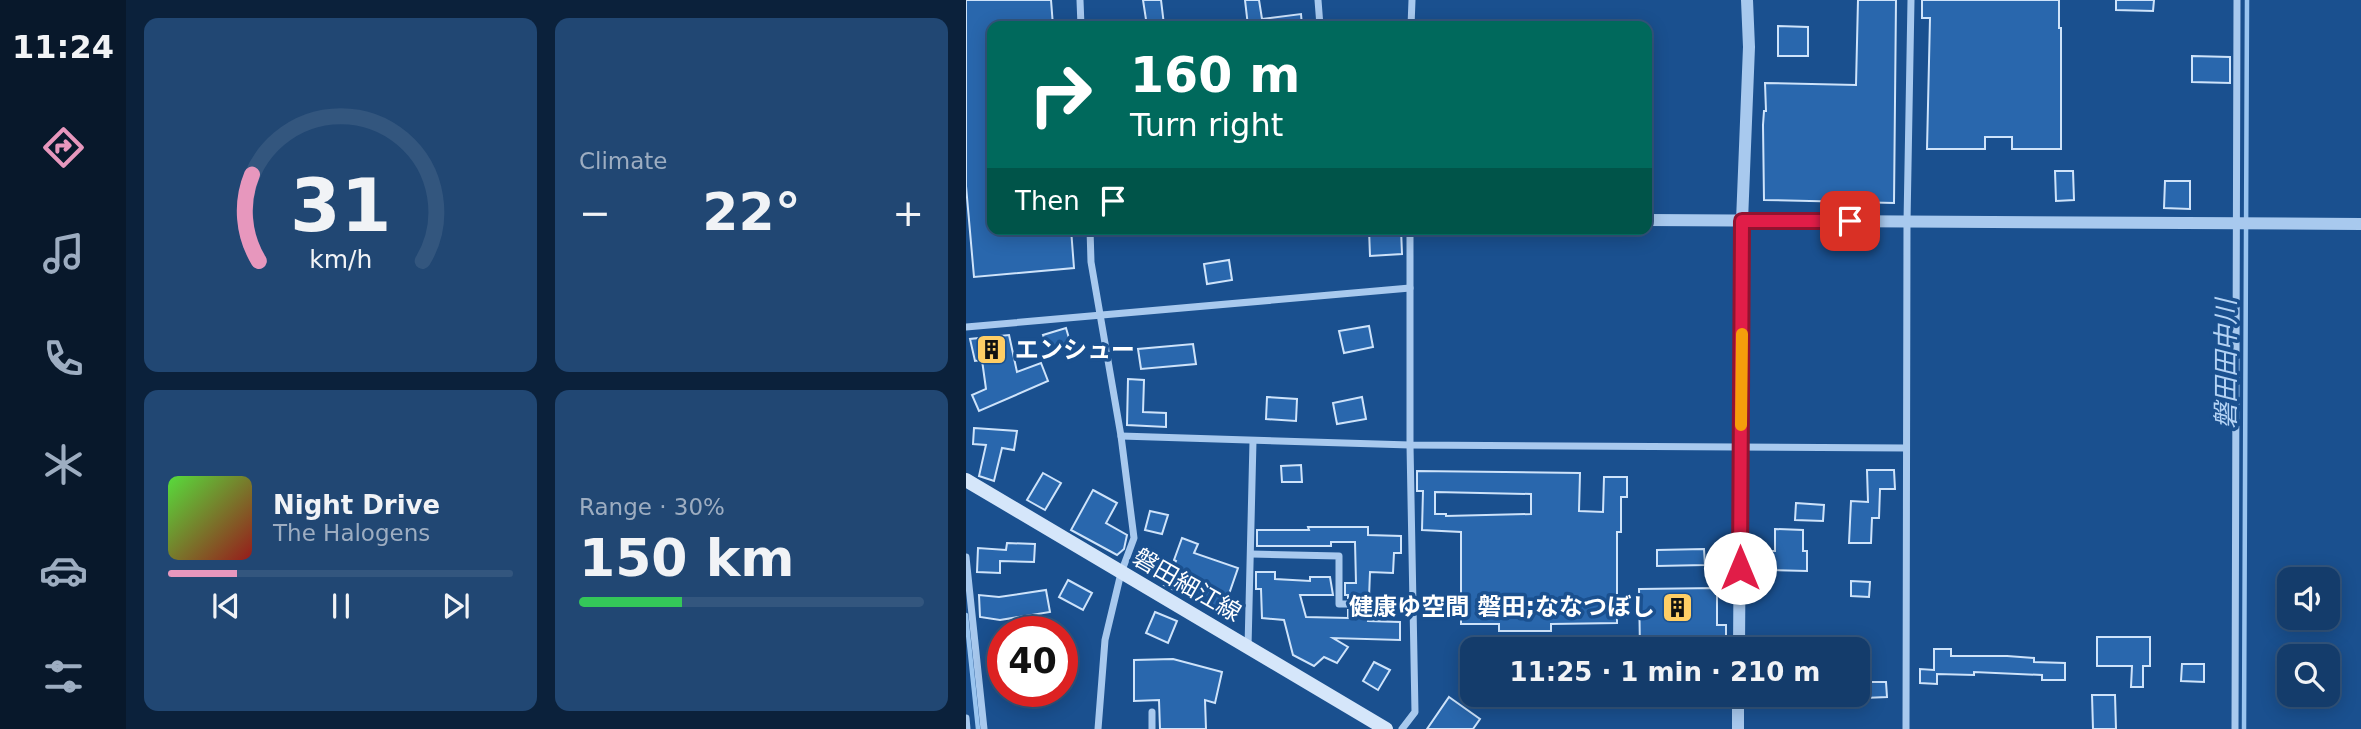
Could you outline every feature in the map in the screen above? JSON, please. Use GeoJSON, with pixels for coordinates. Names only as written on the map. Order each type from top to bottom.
{"type":"FeatureCollection","features":[{"type":"Feature","properties":{"kind":"main road","name":"磐田細江線"},"geometry":{"type":"LineString","coordinates":[[966,476],[1121,573],[1386,729]]}},
{"type":"Feature","properties":{"kind":"street"},"geometry":{"type":"LineString","coordinates":[[1080,0],[1081,21]]}},
{"type":"Feature","properties":{"kind":"street"},"geometry":{"type":"LineString","coordinates":[[1318,0],[1320,21]]}},
{"type":"Feature","properties":{"kind":"street"},"geometry":{"type":"LineString","coordinates":[[1411,21],[1412,0]]}},
{"type":"Feature","properties":{"kind":"street"},"geometry":{"type":"LineString","coordinates":[[1739,637],[1742,221],[1749,47],[1747,0]]}},
{"type":"Feature","properties":{"kind":"street"},"geometry":{"type":"LineString","coordinates":[[1906,729],[1907,222],[1911,0]]}},
{"type":"Feature","properties":{"kind":"street"},"geometry":{"type":"LineString","coordinates":[[2235,729],[2238,224],[2236,0]]}},
{"type":"Feature","properties":{"kind":"street"},"geometry":{"type":"LineString","coordinates":[[1652,220],[2361,224]]}},
{"type":"Feature","properties":{"kind":"street"},"geometry":{"type":"LineString","coordinates":[[1090,235],[1091,261],[1121,436],[1134,538],[1121,573],[1105,640],[1098,729]]}},
{"type":"Feature","properties":{"kind":"street"},"geometry":{"type":"LineString","coordinates":[[1402,729],[1415,712],[1410,445],[1410,235]]}},
{"type":"Feature","properties":{"kind":"street"},"geometry":{"type":"LineString","coordinates":[[966,327],[1410,288]]}},
{"type":"Feature","properties":{"kind":"street"},"geometry":{"type":"LineString","coordinates":[[1121,436],[1410,445],[1906,448]]}},
{"type":"Feature","properties":{"kind":"street"},"geometry":{"type":"LineString","coordinates":[[1248,647],[1254,441]]}},
{"type":"Feature","properties":{"kind":"street"},"geometry":{"type":"LineString","coordinates":[[1251,554],[1339,556],[1339,604],[1413,604]]}},
{"type":"Feature","properties":{"kind":"street"},"geometry":{"type":"LineString","coordinates":[[966,557],[984,729]]}},
{"type":"Feature","properties":{"kind":"street"},"geometry":{"type":"LineString","coordinates":[[1738,707],[1738,729]]}},
{"type":"Feature","properties":{"kind":"street"},"geometry":{"type":"LineString","coordinates":[[1152,712],[1152,729]]}},
{"type":"Feature","properties":{"kind":"street"},"geometry":{"type":"LineString","coordinates":[[966,718],[967,729]]}},
{"type":"Feature","properties":{"kind":"building"},"geometry":{"type":"Polygon","coordinates":[[[966,0],[1051,0],[1053,21],[987,21],[987,235],[1071,235],[1074,268],[974,277],[966,186],[966,0]]]}},
{"type":"Feature","properties":{"kind":"building"},"geometry":{"type":"Polygon","coordinates":[[[1143,0],[1161,0],[1164,21],[1146,21],[1143,0]]]}},
{"type":"Feature","properties":{"kind":"building"},"geometry":{"type":"Polygon","coordinates":[[[1245,0],[1259,0],[1262,19],[1301,14],[1302,21],[1247,21],[1245,0]]]}},
{"type":"Feature","properties":{"kind":"building"},"geometry":{"type":"Polygon","coordinates":[[[1858,0],[1896,0],[1894,203],[1764,200],[1765,83],[1856,85],[1858,0]]]}},
{"type":"Feature","properties":{"kind":"building"},"geometry":{"type":"Polygon","coordinates":[[[1922,0],[2059,0],[2061,149],[2012,149],[2012,137],[1985,137],[1985,149],[1927,149],[1930,18],[1922,18],[1922,0]]]}},
{"type":"Feature","properties":{"kind":"building"},"geometry":{"type":"Polygon","coordinates":[[[2116,0],[2154,0],[2153,11],[2116,10],[2116,0]]]}},
{"type":"Feature","properties":{"kind":"building"},"geometry":{"type":"Polygon","coordinates":[[[1778,26],[1808,27],[1808,56],[1778,56],[1778,26]]]}},
{"type":"Feature","properties":{"kind":"building"},"geometry":{"type":"Polygon","coordinates":[[[2192,56],[2230,57],[2230,83],[2192,82],[2192,56]]]}},
{"type":"Feature","properties":{"kind":"building"},"geometry":{"type":"Polygon","coordinates":[[[2055,171],[2073,171],[2074,200],[2056,201],[2055,171]]]}},
{"type":"Feature","properties":{"kind":"building"},"geometry":{"type":"Polygon","coordinates":[[[2165,181],[2190,181],[2190,209],[2164,208],[2165,181]]]}},
{"type":"Feature","properties":{"kind":"building"},"geometry":{"type":"Polygon","coordinates":[[[1369,235],[1401,235],[1402,254],[1370,256],[1369,235]]]}},
{"type":"Feature","properties":{"kind":"building"},"geometry":{"type":"Polygon","coordinates":[[[1229,260],[1232,280],[1207,284],[1204,264],[1229,260]]]}},
{"type":"Feature","properties":{"kind":"building"},"geometry":{"type":"Polygon","coordinates":[[[1369,326],[1373,347],[1344,353],[1339,331],[1369,326]]]}},
{"type":"Feature","properties":{"kind":"building"},"geometry":{"type":"Polygon","coordinates":[[[1066,328],[1071,345],[1049,352],[1043,335],[1066,328]]]}},
{"type":"Feature","properties":{"kind":"building"},"geometry":{"type":"Polygon","coordinates":[[[1009,335],[1017,372],[1041,363],[1048,381],[979,411],[972,395],[986,389],[982,360],[975,361],[970,339],[1009,335]]]}},
{"type":"Feature","properties":{"kind":"building"},"geometry":{"type":"Polygon","coordinates":[[[1193,344],[1196,364],[1141,369],[1138,349],[1193,344]]]}},
{"type":"Feature","properties":{"kind":"building"},"geometry":{"type":"Polygon","coordinates":[[[1128,379],[1144,380],[1143,412],[1166,413],[1166,427],[1127,425],[1128,379]]]}},
{"type":"Feature","properties":{"kind":"building"},"geometry":{"type":"Polygon","coordinates":[[[1267,397],[1297,399],[1296,421],[1266,419],[1267,397]]]}},
{"type":"Feature","properties":{"kind":"building"},"geometry":{"type":"Polygon","coordinates":[[[1362,397],[1366,419],[1337,424],[1333,403],[1362,397]]]}},
{"type":"Feature","properties":{"kind":"building"},"geometry":{"type":"Polygon","coordinates":[[[974,428],[1017,431],[1014,450],[1002,448],[994,481],[979,476],[986,445],[973,444],[974,428]]]}},
{"type":"Feature","properties":{"kind":"building"},"geometry":{"type":"Polygon","coordinates":[[[1301,465],[1302,482],[1282,482],[1281,466],[1301,465]]]}},
{"type":"Feature","properties":{"kind":"building"},"geometry":{"type":"Polygon","coordinates":[[[1867,470],[1894,470],[1895,489],[1880,489],[1879,518],[1872,518],[1871,543],[1849,543],[1851,501],[1868,502],[1867,470]]]}},
{"type":"Feature","properties":{"kind":"building"},"geometry":{"type":"Polygon","coordinates":[[[1417,471],[1580,473],[1579,511],[1603,512],[1604,477],[1627,477],[1627,497],[1621,497],[1621,532],[1617,532],[1617,623],[1551,624],[1551,631],[1499,631],[1499,624],[1461,624],[1461,532],[1422,530],[1423,491],[1417,491],[1417,471]],[[1435,492],[1435,514],[1531,514],[1531,494],[1435,492]]]}},
{"type":"Feature","properties":{"kind":"building"},"geometry":{"type":"Polygon","coordinates":[[[1043,473],[1061,483],[1045,510],[1027,500],[1043,473]]]}},
{"type":"Feature","properties":{"kind":"building"},"geometry":{"type":"Polygon","coordinates":[[[1093,490],[1117,503],[1106,523],[1127,535],[1124,549],[1117,555],[1071,530],[1093,490]]]}},
{"type":"Feature","properties":{"kind":"building"},"geometry":{"type":"Polygon","coordinates":[[[1796,503],[1824,505],[1823,521],[1795,520],[1796,503]]]}},
{"type":"Feature","properties":{"kind":"building"},"geometry":{"type":"Polygon","coordinates":[[[1150,511],[1168,515],[1162,534],[1145,530],[1150,511]]]}},
{"type":"Feature","properties":{"kind":"building"},"geometry":{"type":"Polygon","coordinates":[[[1308,527],[1368,527],[1368,535],[1401,536],[1401,553],[1394,553],[1393,573],[1370,572],[1369,598],[1348,598],[1348,595],[1345,595],[1345,583],[1356,583],[1355,542],[1331,542],[1331,546],[1257,546],[1257,530],[1309,530],[1308,527]]]}},
{"type":"Feature","properties":{"kind":"building"},"geometry":{"type":"Polygon","coordinates":[[[1775,529],[1803,530],[1807,571],[1767,570],[1767,551],[1775,551],[1775,529]]]}},
{"type":"Feature","properties":{"kind":"building"},"geometry":{"type":"Polygon","coordinates":[[[1182,538],[1198,544],[1194,553],[1238,568],[1222,614],[1164,585],[1176,561],[1174,560],[1182,538]]]}},
{"type":"Feature","properties":{"kind":"building"},"geometry":{"type":"Polygon","coordinates":[[[1007,543],[1035,544],[1034,562],[1000,561],[1000,573],[977,572],[978,548],[1006,550],[1007,543]]]}},
{"type":"Feature","properties":{"kind":"building"},"geometry":{"type":"Polygon","coordinates":[[[1704,549],[1705,565],[1657,566],[1657,550],[1704,549]]]}},
{"type":"Feature","properties":{"kind":"building"},"geometry":{"type":"Polygon","coordinates":[[[1256,572],[1275,572],[1275,579],[1310,581],[1310,577],[1330,577],[1333,595],[1300,595],[1306,617],[1348,618],[1348,610],[1369,610],[1368,621],[1400,622],[1400,640],[1333,638],[1348,647],[1337,663],[1324,657],[1314,666],[1293,655],[1284,620],[1262,618],[1261,589],[1256,589],[1256,572]]]}},
{"type":"Feature","properties":{"kind":"building"},"geometry":{"type":"Polygon","coordinates":[[[1068,580],[1092,593],[1083,610],[1059,597],[1068,580]]]}},
{"type":"Feature","properties":{"kind":"building"},"geometry":{"type":"Polygon","coordinates":[[[1851,581],[1870,582],[1869,597],[1851,596],[1851,581]]]}},
{"type":"Feature","properties":{"kind":"building","name":"健康ゆ空間 磐田;ななつぼし"},"geometry":{"type":"Polygon","coordinates":[[[1717,588],[1717,625],[1726,625],[1726,637],[1640,637],[1639,589],[1717,588]]]}},
{"type":"Feature","properties":{"kind":"building"},"geometry":{"type":"Polygon","coordinates":[[[1046,590],[1050,612],[1025,616],[980,617],[979,595],[999,597],[1046,590]]]}},
{"type":"Feature","properties":{"kind":"building"},"geometry":{"type":"Polygon","coordinates":[[[1155,612],[1177,621],[1168,643],[1146,633],[1155,612]]]}},
{"type":"Feature","properties":{"kind":"building"},"geometry":{"type":"Polygon","coordinates":[[[2097,637],[2150,637],[2150,666],[2143,666],[2143,687],[2131,687],[2132,666],[2097,666],[2097,637]]]}},
{"type":"Feature","properties":{"kind":"building"},"geometry":{"type":"Polygon","coordinates":[[[1934,649],[1951,649],[1951,656],[2007,656],[2034,658],[2034,662],[2065,663],[2065,680],[2042,680],[2042,675],[1974,672],[1974,675],[1937,674],[1937,684],[1920,683],[1920,669],[1934,670],[1934,649]]]}},
{"type":"Feature","properties":{"kind":"building"},"geometry":{"type":"Polygon","coordinates":[[[1173,659],[1222,672],[1215,703],[1205,700],[1206,729],[1160,729],[1159,700],[1134,701],[1134,660],[1173,659]]]}},
{"type":"Feature","properties":{"kind":"building"},"geometry":{"type":"Polygon","coordinates":[[[1374,662],[1390,670],[1378,690],[1363,681],[1374,662]]]}},
{"type":"Feature","properties":{"kind":"building"},"geometry":{"type":"Polygon","coordinates":[[[2182,664],[2204,664],[2204,682],[2181,681],[2182,664]]]}},
{"type":"Feature","properties":{"kind":"building"},"geometry":{"type":"Polygon","coordinates":[[[1870,682],[1886,682],[1887,697],[1870,698],[1870,682]]]}},
{"type":"Feature","properties":{"kind":"building"},"geometry":{"type":"Polygon","coordinates":[[[2092,695],[2115,695],[2116,729],[2093,729],[2092,695]]]}},
{"type":"Feature","properties":{"kind":"building"},"geometry":{"type":"Polygon","coordinates":[[[1449,697],[1480,719],[1473,729],[1427,729],[1449,697]]]}},
{"type":"Feature","properties":{"kind":"waterway","name":"磐田田中川"},"geometry":{"type":"LineString","coordinates":[[2244,729],[2247,0]]}},
{"type":"Feature","properties":{"kind":"waterway"},"geometry":{"type":"LineString","coordinates":[[966,615],[978,729]]}},
{"type":"Feature","properties":{"kind":"slow traffic"},"geometry":{"type":"LineString","coordinates":[[1741,425],[1742,334]]}},
{"type":"Feature","properties":{"kind":"place","name":"エンシュー"},"geometry":{"type":"Point","coordinates":[992,350]}},
{"type":"Feature","properties":{"kind":"place","name":"健康ゆ空間 磐田;ななつぼし"},"geometry":{"type":"Point","coordinates":[1678,607]}},
{"type":"Feature","properties":{"kind":"route"},"geometry":{"type":"LineString","coordinates":[[1740,568],[1742,221],[1850,221]]}}]}
